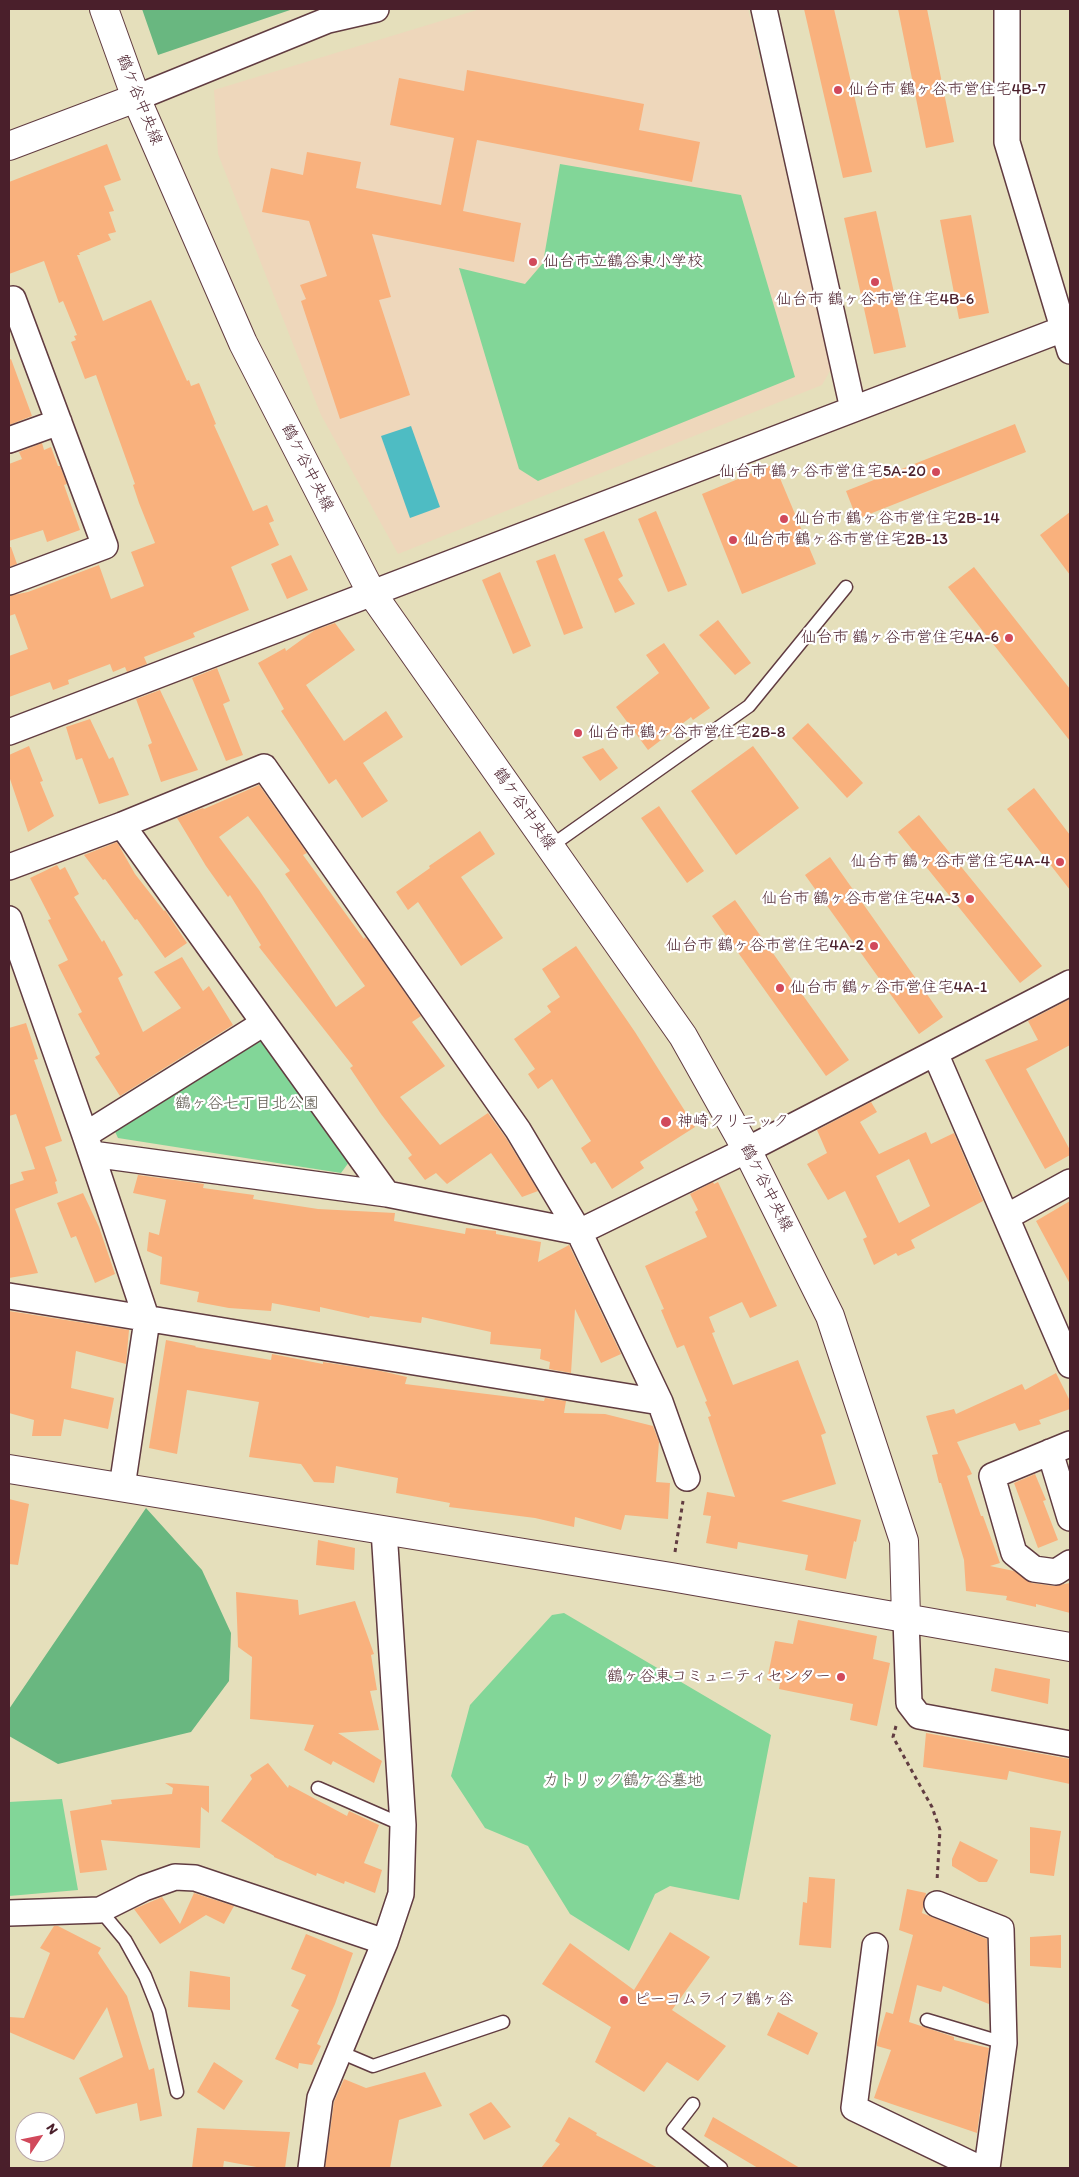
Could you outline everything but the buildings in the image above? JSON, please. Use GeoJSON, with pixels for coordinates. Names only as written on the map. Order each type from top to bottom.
{"type":"FeatureCollection","features":[{"type":"Feature","properties":{"kind":"street","name":"鶴ケ谷中央線"},"geometry":{"type":"LineString","coordinates":[[104,9],[136,98],[243,343],[371,592],[683,1036],[747,1150],[830,1316],[904,1542],[906,1619]]}},
{"type":"Feature","properties":{"kind":"street"},"geometry":{"type":"LineString","coordinates":[[9,146],[136,98],[328,20],[376,9]]}},
{"type":"Feature","properties":{"kind":"street"},"geometry":{"type":"LineString","coordinates":[[764,9],[853,409]]}},
{"type":"Feature","properties":{"kind":"street"},"geometry":{"type":"LineString","coordinates":[[9,732],[853,409],[1066,340],[1007,142],[1007,9]]}},
{"type":"Feature","properties":{"kind":"street"},"geometry":{"type":"LineString","coordinates":[[9,300],[13,299],[105,546],[9,582]]}},
{"type":"Feature","properties":{"kind":"street"},"geometry":{"type":"LineString","coordinates":[[9,440],[59,422]]}},
{"type":"Feature","properties":{"kind":"street"},"geometry":{"type":"LineString","coordinates":[[9,867],[122,825],[264,767],[518,1130],[579,1232],[660,1402],[687,1478]]}},
{"type":"Feature","properties":{"kind":"street"},"geometry":{"type":"LineString","coordinates":[[122,825],[387,1194]]}},
{"type":"Feature","properties":{"kind":"street"},"geometry":{"type":"LineString","coordinates":[[9,919],[89,1144],[147,1320],[122,1487]]}},
{"type":"Feature","properties":{"kind":"street"},"geometry":{"type":"LineString","coordinates":[[89,1144],[387,1194],[579,1232],[747,1150],[1070,983]]}},
{"type":"Feature","properties":{"kind":"street"},"geometry":{"type":"LineString","coordinates":[[89,1144],[264,1023]]}},
{"type":"Feature","properties":{"kind":"street"},"geometry":{"type":"LineString","coordinates":[[935,1053],[1008,1216],[1070,1365]]}},
{"type":"Feature","properties":{"kind":"street"},"geometry":{"type":"LineString","coordinates":[[1008,1216],[1070,1182]]}},
{"type":"Feature","properties":{"kind":"street"},"geometry":{"type":"LineString","coordinates":[[9,1296],[147,1320],[660,1402]]}},
{"type":"Feature","properties":{"kind":"street"},"geometry":{"type":"LineString","coordinates":[[1070,1518],[1060,1448],[992,1476],[1014,1552],[1034,1570],[1056,1572],[1070,1563]]}},
{"type":"Feature","properties":{"kind":"street"},"geometry":{"type":"LineString","coordinates":[[9,1469],[671,1577],[1070,1647]]}},
{"type":"Feature","properties":{"kind":"street"},"geometry":{"type":"LineString","coordinates":[[311,2168],[320,2098],[385,1942],[401,1894],[403,1825],[384,1530]]}},
{"type":"Feature","properties":{"kind":"street"},"geometry":{"type":"LineString","coordinates":[[906,1619],[909,1702],[919,1716],[1070,1744]]}},
{"type":"Feature","properties":{"kind":"street"},"geometry":{"type":"LineString","coordinates":[[9,1913],[100,1910],[144,1888],[175,1877],[195,1878],[385,1942]]}},
{"type":"Feature","properties":{"kind":"street"},"geometry":{"type":"LineString","coordinates":[[937,1904],[1001,1930],[1004,2043],[987,2168]]}},
{"type":"Feature","properties":{"kind":"street"},"geometry":{"type":"LineString","coordinates":[[875,1946],[854,2108],[979,2168]]}},
{"type":"Feature","properties":{"kind":"lane"},"geometry":{"type":"LineString","coordinates":[[551,846],[750,706],[846,588]]}},
{"type":"Feature","properties":{"kind":"lane"},"geometry":{"type":"LineString","coordinates":[[318,1788],[403,1825]]}},
{"type":"Feature","properties":{"kind":"lane"},"geometry":{"type":"LineString","coordinates":[[100,1910],[125,1940],[145,1976],[159,2011],[177,2092]]}},
{"type":"Feature","properties":{"kind":"lane"},"geometry":{"type":"LineString","coordinates":[[927,2020],[1004,2043]]}},
{"type":"Feature","properties":{"kind":"lane"},"geometry":{"type":"LineString","coordinates":[[340,2052],[373,2066],[503,2022]]}},
{"type":"Feature","properties":{"kind":"lane"},"geometry":{"type":"LineString","coordinates":[[692,2104],[673,2130],[721,2168]]}},
{"type":"Feature","properties":{"kind":"path"},"geometry":{"type":"LineString","coordinates":[[671,1577],[687,1478]]}},
{"type":"Feature","properties":{"kind":"path"},"geometry":{"type":"LineString","coordinates":[[909,1702],[897,1718],[894,1737],[932,1807],[940,1830],[938,1856]]}},
{"type":"Feature","properties":{"kind":"shaded area","name":"仙台市立鶴谷東小学校"},"geometry":{"type":"Polygon","coordinates":[[[748,9],[831,369],[822,385],[398,554],[321,415],[218,154],[214,90],[477,10],[748,9]]]}},
{"type":"Feature","properties":{"kind":"green space"},"geometry":{"type":"Polygon","coordinates":[[[142,9],[293,9],[158,55],[142,9]]]}},
{"type":"Feature","properties":{"kind":"green space"},"geometry":{"type":"Polygon","coordinates":[[[560,164],[741,195],[795,377],[538,481],[519,469],[459,268],[525,284],[543,263],[560,164]]]}},
{"type":"Feature","properties":{"kind":"green space","name":"鶴ヶ谷七丁目北公園"},"geometry":{"type":"Polygon","coordinates":[[[261,1032],[352,1158],[341,1173],[118,1138],[112,1125],[261,1032]]]}},
{"type":"Feature","properties":{"kind":"green space"},"geometry":{"type":"Polygon","coordinates":[[[146,1508],[202,1570],[231,1633],[229,1681],[191,1732],[58,1764],[9,1736],[9,1709],[146,1508]]]}},
{"type":"Feature","properties":{"kind":"green space","name":"カトリック鶴ケ谷墓地"},"geometry":{"type":"Polygon","coordinates":[[[564,1613],[771,1735],[739,1900],[670,1886],[655,1894],[629,1951],[570,1914],[528,1846],[485,1828],[451,1776],[470,1705],[552,1615],[564,1613]]]}},
{"type":"Feature","properties":{"kind":"green space"},"geometry":{"type":"Polygon","coordinates":[[[62,1799],[78,1890],[9,1896],[9,1802],[62,1799]]]}},
{"type":"Feature","properties":{"kind":"water"},"geometry":{"type":"Polygon","coordinates":[[[411,426],[440,507],[410,518],[381,436],[411,426]]]}},
{"type":"Feature","properties":{"kind":"place","name":"仙台市 鶴ヶ谷市営住宅4B-7"},"geometry":{"type":"Point","coordinates":[838,90]}},
{"type":"Feature","properties":{"kind":"place","name":"仙台市立鶴谷東小学校"},"geometry":{"type":"Point","coordinates":[533,262]}},
{"type":"Feature","properties":{"kind":"place","name":"仙台市 鶴ヶ谷市営住宅4B-6"},"geometry":{"type":"Point","coordinates":[875,282]}},
{"type":"Feature","properties":{"kind":"place","name":"仙台市 鶴ヶ谷市営住宅5A-20"},"geometry":{"type":"Point","coordinates":[936,472]}},
{"type":"Feature","properties":{"kind":"place","name":"仙台市 鶴ヶ谷市営住宅2B-14"},"geometry":{"type":"Point","coordinates":[784,519]}},
{"type":"Feature","properties":{"kind":"place","name":"仙台市 鶴ヶ谷市営住宅2B-13"},"geometry":{"type":"Point","coordinates":[733,540]}},
{"type":"Feature","properties":{"kind":"place","name":"仙台市 鶴ヶ谷市営住宅4A-6"},"geometry":{"type":"Point","coordinates":[1009,638]}},
{"type":"Feature","properties":{"kind":"place","name":"仙台市 鶴ヶ谷市営住宅2B-8"},"geometry":{"type":"Point","coordinates":[578,733]}},
{"type":"Feature","properties":{"kind":"place","name":"仙台市 鶴ヶ谷市営住宅4A-4"},"geometry":{"type":"Point","coordinates":[1060,862]}},
{"type":"Feature","properties":{"kind":"place","name":"仙台市 鶴ヶ谷市営住宅4A-3"},"geometry":{"type":"Point","coordinates":[970,899]}},
{"type":"Feature","properties":{"kind":"place","name":"仙台市 鶴ヶ谷市営住宅4A-2"},"geometry":{"type":"Point","coordinates":[874,946]}},
{"type":"Feature","properties":{"kind":"place","name":"仙台市 鶴ヶ谷市営住宅4A-1"},"geometry":{"type":"Point","coordinates":[780,988]}},
{"type":"Feature","properties":{"kind":"place","name":"神崎クリニック"},"geometry":{"type":"Point","coordinates":[666,1122]}},
{"type":"Feature","properties":{"kind":"place","name":"鶴ヶ谷東コミュニティセンター"},"geometry":{"type":"Point","coordinates":[841,1677]}},
{"type":"Feature","properties":{"kind":"place","name":"ピーコムライフ鶴ヶ谷"},"geometry":{"type":"Point","coordinates":[624,2000]}}]}
